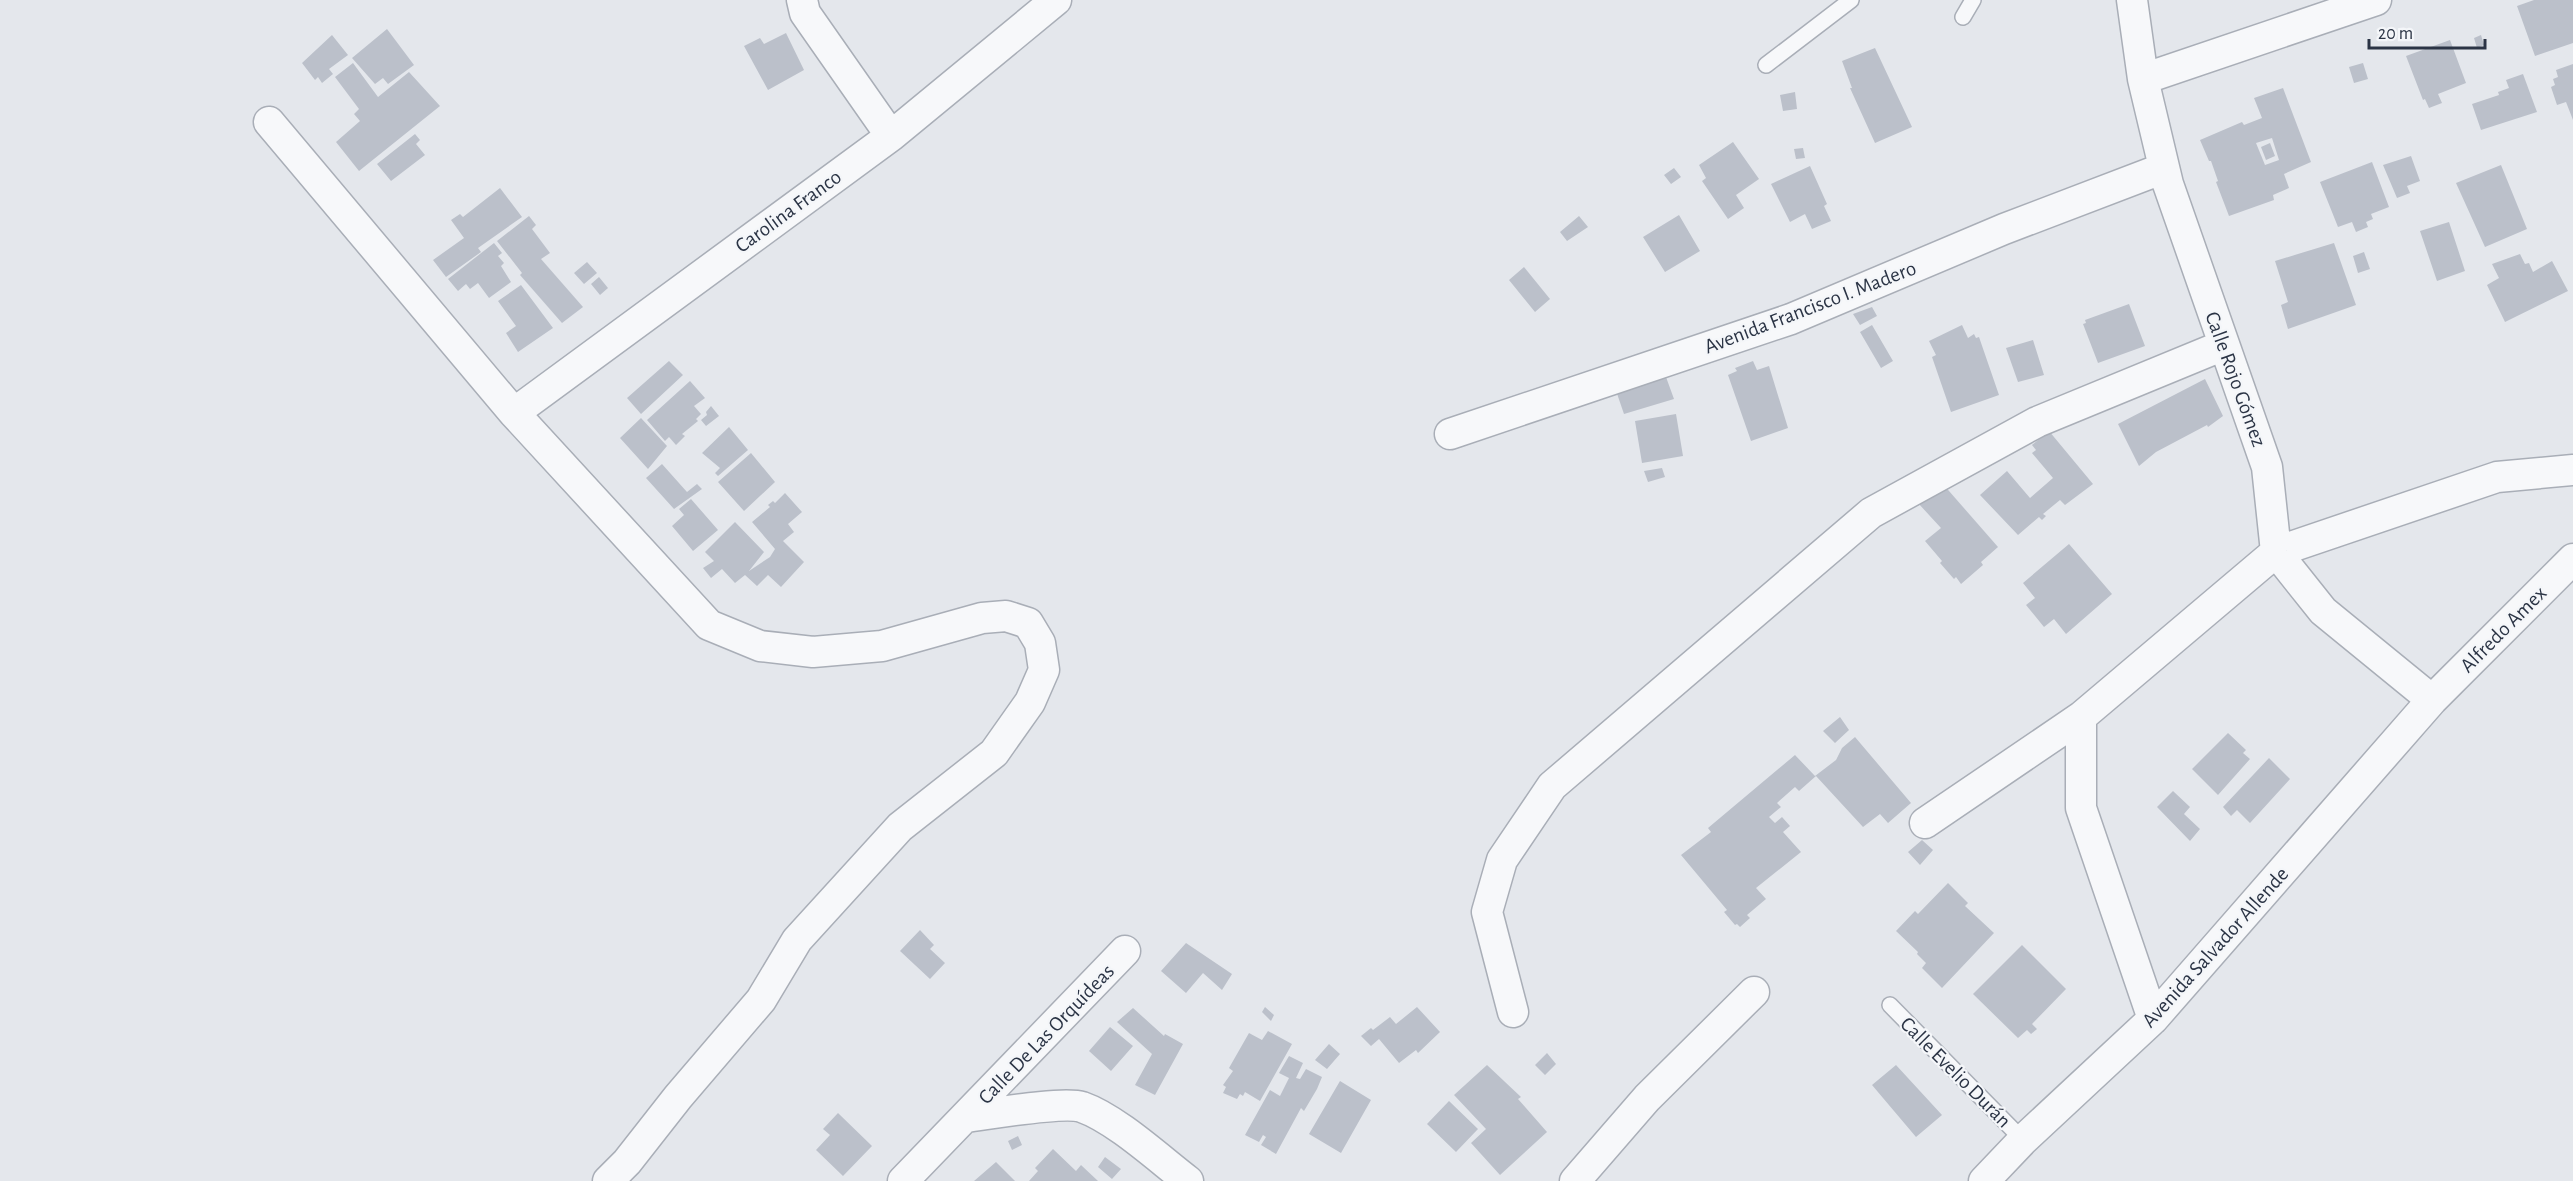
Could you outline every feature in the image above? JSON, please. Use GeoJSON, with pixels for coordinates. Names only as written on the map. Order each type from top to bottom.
{"type":"FeatureCollection","features":[{"type":"Feature","properties":{"kind":"street"},"geometry":{"type":"LineString","coordinates":[[802,0],[805,13],[891,136]]}},
{"type":"Feature","properties":{"kind":"street","name":"Carolina Franco"},"geometry":{"type":"LineString","coordinates":[[514,413],[891,136],[1056,0]]}},
{"type":"Feature","properties":{"kind":"street","name":"Calle Rojo Gómez"},"geometry":{"type":"LineString","coordinates":[[2132,0],[2143,79],[2164,168],[2267,467],[2276,552]]}},
{"type":"Feature","properties":{"kind":"street"},"geometry":{"type":"LineString","coordinates":[[2143,79],[2376,0]]}},
{"type":"Feature","properties":{"kind":"street"},"geometry":{"type":"LineString","coordinates":[[269,122],[514,413],[709,625],[760,646],[813,652],[882,646],[982,618],[1006,616],[1028,623],[1040,643],[1044,670],[1030,702],[994,753],[900,827],[797,940],[761,1000],[678,1097],[627,1162],[608,1181]]}},
{"type":"Feature","properties":{"kind":"street","name":"Avenida Francisco I. Madero"},"geometry":{"type":"LineString","coordinates":[[1450,434],[1791,319],[2004,229],[2164,168]]}},
{"type":"Feature","properties":{"kind":"street"},"geometry":{"type":"LineString","coordinates":[[1513,1012],[1487,912],[1502,860],[1552,786],[1870,513],[2037,422],[2224,345]]}},
{"type":"Feature","properties":{"kind":"street"},"geometry":{"type":"LineString","coordinates":[[1925,823],[2081,717],[2276,552],[2496,477],[2573,470]]}},
{"type":"Feature","properties":{"kind":"street"},"geometry":{"type":"LineString","coordinates":[[2276,552],[2323,611],[2432,700]]}},
{"type":"Feature","properties":{"kind":"street","name":"Alfredo Amex"},"geometry":{"type":"LineString","coordinates":[[2432,700],[2573,559]]}},
{"type":"Feature","properties":{"kind":"street","name":"Avenida Salvador Allende"},"geometry":{"type":"LineString","coordinates":[[1984,1181],[2023,1140],[2152,1019],[2432,700]]}},
{"type":"Feature","properties":{"kind":"street"},"geometry":{"type":"LineString","coordinates":[[2081,717],[2081,808],[2152,1019]]}},
{"type":"Feature","properties":{"kind":"street","name":"Calle De Las Orquídeas"},"geometry":{"type":"LineString","coordinates":[[903,1181],[1125,951]]}},
{"type":"Feature","properties":{"kind":"street"},"geometry":{"type":"LineString","coordinates":[[1575,1181],[1647,1098],[1754,992]]}},
{"type":"Feature","properties":{"kind":"street","name":"Calle De Las Orquídeas"},"geometry":{"type":"LineString","coordinates":[[966,1117],[1040,1108],[1080,1106],[1111,1122],[1188,1181]]}},
{"type":"Feature","properties":{"kind":"lane"},"geometry":{"type":"LineString","coordinates":[[1766,65],[1851,0]]}},
{"type":"Feature","properties":{"kind":"lane"},"geometry":{"type":"LineString","coordinates":[[1963,17],[1973,0]]}},
{"type":"Feature","properties":{"kind":"lane","name":"Calle Evelio Durán"},"geometry":{"type":"LineString","coordinates":[[1890,1005],[2023,1140]]}},
{"type":"Feature","properties":{"kind":"building"},"geometry":{"type":"Polygon","coordinates":[[[2534,0],[2573,0],[2573,43],[2535,56],[2517,6],[2534,0]]]}},
{"type":"Feature","properties":{"kind":"building"},"geometry":{"type":"Polygon","coordinates":[[[387,29],[414,65],[388,84],[383,78],[375,84],[352,58],[387,29]]]}},
{"type":"Feature","properties":{"kind":"building"},"geometry":{"type":"Polygon","coordinates":[[[786,33],[804,70],[768,90],[744,46],[760,38],[764,44],[786,33]]]}},
{"type":"Feature","properties":{"kind":"building"},"geometry":{"type":"Polygon","coordinates":[[[332,35],[348,55],[329,69],[333,74],[322,83],[318,77],[315,80],[302,63],[332,35]]]}},
{"type":"Feature","properties":{"kind":"building"},"geometry":{"type":"Polygon","coordinates":[[[2481,35],[2484,45],[2477,48],[2474,38],[2481,35]]]}},
{"type":"Feature","properties":{"kind":"building"},"geometry":{"type":"Polygon","coordinates":[[[2450,40],[2466,83],[2438,94],[2442,103],[2429,108],[2425,99],[2423,100],[2406,56],[2450,40]]]}},
{"type":"Feature","properties":{"kind":"building"},"geometry":{"type":"Polygon","coordinates":[[[1875,48],[1912,127],[1875,143],[1850,88],[1852,88],[1842,61],[1875,48]]]}},
{"type":"Feature","properties":{"kind":"building"},"geometry":{"type":"Polygon","coordinates":[[[353,63],[378,97],[409,72],[440,106],[359,171],[336,142],[360,121],[354,114],[359,109],[335,77],[353,63]]]}},
{"type":"Feature","properties":{"kind":"building"},"geometry":{"type":"Polygon","coordinates":[[[2363,63],[2368,79],[2354,83],[2349,67],[2363,63]]]}},
{"type":"Feature","properties":{"kind":"building"},"geometry":{"type":"Polygon","coordinates":[[[2573,64],[2573,120],[2566,102],[2557,105],[2551,87],[2555,85],[2553,79],[2558,77],[2556,70],[2573,64]]]}},
{"type":"Feature","properties":{"kind":"building"},"geometry":{"type":"Polygon","coordinates":[[[2523,74],[2537,112],[2481,130],[2472,104],[2499,95],[2498,92],[2509,88],[2506,80],[2523,74]]]}},
{"type":"Feature","properties":{"kind":"building"},"geometry":{"type":"Polygon","coordinates":[[[2283,88],[2311,162],[2284,174],[2289,188],[2273,195],[2274,200],[2229,216],[2211,161],[2200,140],[2242,122],[2244,125],[2262,118],[2254,98],[2283,88]],[[2272,138],[2256,143],[2265,165],[2279,160],[2272,138]]]}},
{"type":"Feature","properties":{"kind":"building"},"geometry":{"type":"Polygon","coordinates":[[[1795,92],[1797,109],[1783,111],[1780,95],[1795,92]]]}},
{"type":"Feature","properties":{"kind":"building"},"geometry":{"type":"Polygon","coordinates":[[[415,134],[420,140],[416,144],[425,155],[391,181],[377,164],[415,134]]]}},
{"type":"Feature","properties":{"kind":"building"},"geometry":{"type":"Polygon","coordinates":[[[1733,142],[1759,179],[1736,195],[1744,208],[1728,219],[1702,181],[1706,178],[1699,165],[1733,142]]]}},
{"type":"Feature","properties":{"kind":"building"},"geometry":{"type":"Polygon","coordinates":[[[2270,143],[2275,156],[2266,160],[2261,147],[2270,143]]]}},
{"type":"Feature","properties":{"kind":"building"},"geometry":{"type":"Polygon","coordinates":[[[1803,148],[1805,158],[1796,159],[1794,149],[1803,148]]]}},
{"type":"Feature","properties":{"kind":"building"},"geometry":{"type":"Polygon","coordinates":[[[2411,156],[2420,181],[2407,186],[2410,193],[2397,198],[2383,165],[2411,156]]]}},
{"type":"Feature","properties":{"kind":"building"},"geometry":{"type":"Polygon","coordinates":[[[2372,162],[2389,207],[2371,214],[2373,219],[2366,222],[2368,227],[2356,232],[2352,222],[2338,227],[2320,182],[2372,162]]]}},
{"type":"Feature","properties":{"kind":"building"},"geometry":{"type":"Polygon","coordinates":[[[2501,165],[2527,229],[2485,247],[2456,183],[2501,165]]]}},
{"type":"Feature","properties":{"kind":"building"},"geometry":{"type":"Polygon","coordinates":[[[1810,166],[1827,204],[1824,206],[1831,221],[1812,229],[1805,214],[1790,222],[1771,184],[1810,166]]]}},
{"type":"Feature","properties":{"kind":"building"},"geometry":{"type":"Polygon","coordinates":[[[1674,168],[1681,177],[1671,184],[1664,175],[1674,168]]]}},
{"type":"Feature","properties":{"kind":"building"},"geometry":{"type":"Polygon","coordinates":[[[500,188],[522,217],[478,248],[481,252],[446,277],[433,260],[464,238],[451,220],[460,214],[463,217],[500,188]]]}},
{"type":"Feature","properties":{"kind":"building"},"geometry":{"type":"Polygon","coordinates":[[[1679,215],[1700,251],[1665,272],[1643,237],[1679,215]]]}},
{"type":"Feature","properties":{"kind":"building"},"geometry":{"type":"Polygon","coordinates":[[[529,216],[536,225],[532,229],[550,253],[541,259],[583,307],[562,323],[520,275],[522,273],[497,241],[529,216]]]}},
{"type":"Feature","properties":{"kind":"building"},"geometry":{"type":"Polygon","coordinates":[[[1579,216],[1588,227],[1567,241],[1560,232],[1579,216]]]}},
{"type":"Feature","properties":{"kind":"building"},"geometry":{"type":"Polygon","coordinates":[[[2449,222],[2465,271],[2437,281],[2420,231],[2449,222]]]}},
{"type":"Feature","properties":{"kind":"building"},"geometry":{"type":"Polygon","coordinates":[[[494,243],[502,253],[498,256],[504,263],[501,266],[511,282],[489,298],[478,283],[470,289],[466,284],[458,291],[448,279],[494,243]]]}},
{"type":"Feature","properties":{"kind":"building"},"geometry":{"type":"Polygon","coordinates":[[[2334,243],[2356,305],[2288,329],[2281,305],[2288,302],[2275,261],[2334,243]]]}},
{"type":"Feature","properties":{"kind":"building"},"geometry":{"type":"Polygon","coordinates":[[[2364,252],[2370,269],[2358,273],[2353,256],[2364,252]]]}},
{"type":"Feature","properties":{"kind":"building"},"geometry":{"type":"Polygon","coordinates":[[[2520,254],[2525,264],[2529,263],[2533,272],[2552,261],[2568,291],[2505,322],[2487,285],[2499,278],[2492,264],[2520,254]]]}},
{"type":"Feature","properties":{"kind":"building"},"geometry":{"type":"Polygon","coordinates":[[[587,262],[597,273],[584,284],[574,273],[587,262]]]}},
{"type":"Feature","properties":{"kind":"building"},"geometry":{"type":"Polygon","coordinates":[[[1524,267],[1550,299],[1535,312],[1509,280],[1524,267]]]}},
{"type":"Feature","properties":{"kind":"building"},"geometry":{"type":"Polygon","coordinates":[[[599,277],[608,288],[600,295],[591,284],[599,277]]]}},
{"type":"Feature","properties":{"kind":"building"},"geometry":{"type":"Polygon","coordinates":[[[521,285],[553,328],[518,352],[506,333],[516,326],[498,301],[521,285]]]}},
{"type":"Feature","properties":{"kind":"building"},"geometry":{"type":"Polygon","coordinates":[[[2129,304],[2145,346],[2098,363],[2083,324],[2086,323],[2085,320],[2129,304]]]}},
{"type":"Feature","properties":{"kind":"building"},"geometry":{"type":"Polygon","coordinates":[[[1872,307],[1877,316],[1860,325],[1853,314],[1872,307]]]}},
{"type":"Feature","properties":{"kind":"building"},"geometry":{"type":"Polygon","coordinates":[[[1872,325],[1893,361],[1881,368],[1860,332],[1872,325]]]}},
{"type":"Feature","properties":{"kind":"building"},"geometry":{"type":"Polygon","coordinates":[[[1962,325],[1968,338],[1974,334],[1976,338],[1979,337],[1999,395],[1951,412],[1932,357],[1936,355],[1929,341],[1962,325]]]}},
{"type":"Feature","properties":{"kind":"building"},"geometry":{"type":"Polygon","coordinates":[[[2033,340],[2044,375],[2018,382],[2006,348],[2033,340]]]}},
{"type":"Feature","properties":{"kind":"building"},"geometry":{"type":"Polygon","coordinates":[[[669,361],[683,375],[641,414],[627,398],[669,361]]]}},
{"type":"Feature","properties":{"kind":"building"},"geometry":{"type":"Polygon","coordinates":[[[1753,361],[1757,370],[1769,366],[1788,428],[1751,441],[1728,375],[1737,371],[1735,368],[1753,361]]]}},
{"type":"Feature","properties":{"kind":"building"},"geometry":{"type":"Polygon","coordinates":[[[1662,366],[1674,399],[1624,414],[1613,382],[1662,366]]]}},
{"type":"Feature","properties":{"kind":"building"},"geometry":{"type":"Polygon","coordinates":[[[2205,379],[2223,416],[2208,427],[2207,425],[2156,452],[2139,466],[2118,424],[2205,379]]]}},
{"type":"Feature","properties":{"kind":"building"},"geometry":{"type":"Polygon","coordinates":[[[690,381],[705,398],[694,406],[701,414],[696,419],[698,421],[682,434],[685,436],[676,445],[669,437],[665,441],[647,420],[690,381]]]}},
{"type":"Feature","properties":{"kind":"building"},"geometry":{"type":"Polygon","coordinates":[[[711,406],[719,416],[706,426],[701,420],[707,415],[706,412],[711,406]]]}},
{"type":"Feature","properties":{"kind":"building"},"geometry":{"type":"Polygon","coordinates":[[[1676,414],[1683,456],[1642,463],[1635,421],[1676,414]]]}},
{"type":"Feature","properties":{"kind":"building"},"geometry":{"type":"Polygon","coordinates":[[[641,418],[667,446],[648,469],[620,438],[641,418]]]}},
{"type":"Feature","properties":{"kind":"building"},"geometry":{"type":"Polygon","coordinates":[[[729,427],[748,450],[718,476],[715,473],[720,468],[702,453],[729,427]]]}},
{"type":"Feature","properties":{"kind":"building"},"geometry":{"type":"Polygon","coordinates":[[[2049,431],[2093,484],[2065,505],[2060,500],[2043,514],[2046,516],[2042,520],[2039,517],[2018,535],[1980,495],[2007,471],[2030,498],[2053,478],[2032,453],[2036,450],[2032,445],[2049,431]]]}},
{"type":"Feature","properties":{"kind":"building"},"geometry":{"type":"Polygon","coordinates":[[[751,453],[775,482],[744,511],[718,482],[751,453]]]}},
{"type":"Feature","properties":{"kind":"building"},"geometry":{"type":"Polygon","coordinates":[[[662,464],[687,492],[697,484],[702,489],[674,509],[646,478],[662,464]]]}},
{"type":"Feature","properties":{"kind":"building"},"geometry":{"type":"Polygon","coordinates":[[[1662,468],[1665,477],[1648,482],[1644,471],[1662,468]]]}},
{"type":"Feature","properties":{"kind":"building"},"geometry":{"type":"Polygon","coordinates":[[[1942,483],[1998,547],[1981,562],[1983,565],[1961,584],[1940,563],[1942,561],[1925,541],[1941,528],[1918,503],[1942,483]]]}},
{"type":"Feature","properties":{"kind":"building"},"geometry":{"type":"Polygon","coordinates":[[[785,493],[802,512],[788,524],[794,532],[783,541],[804,562],[781,587],[768,575],[757,586],[745,575],[735,583],[722,569],[711,578],[703,568],[714,561],[705,552],[735,522],[764,552],[749,571],[770,557],[775,549],[752,522],[770,507],[768,505],[773,501],[775,503],[785,493]]]}},
{"type":"Feature","properties":{"kind":"building"},"geometry":{"type":"Polygon","coordinates":[[[691,499],[718,530],[693,551],[672,526],[684,515],[679,509],[691,499]]]}},
{"type":"Feature","properties":{"kind":"building"},"geometry":{"type":"Polygon","coordinates":[[[2069,544],[2112,594],[2066,634],[2054,619],[2044,627],[2026,605],[2035,598],[2023,583],[2069,544]]]}},
{"type":"Feature","properties":{"kind":"building"},"geometry":{"type":"Polygon","coordinates":[[[1840,717],[1849,730],[1835,743],[1823,731],[1840,717]]]}},
{"type":"Feature","properties":{"kind":"building"},"geometry":{"type":"Polygon","coordinates":[[[2228,733],[2246,750],[2243,753],[2250,759],[2218,795],[2192,769],[2228,733]]]}},
{"type":"Feature","properties":{"kind":"building"},"geometry":{"type":"Polygon","coordinates":[[[1855,737],[1911,803],[1888,823],[1880,814],[1863,827],[1816,776],[1799,791],[1795,787],[1777,803],[1781,807],[1769,817],[1775,823],[1782,817],[1790,826],[1783,832],[1801,852],[1756,888],[1766,899],[1747,915],[1750,918],[1740,927],[1735,925],[1724,912],[1727,910],[1681,855],[1711,832],[1708,828],[1795,755],[1815,776],[1836,760],[1842,748],[1855,737]]]}},
{"type":"Feature","properties":{"kind":"building"},"geometry":{"type":"Polygon","coordinates":[[[2269,758],[2290,779],[2250,823],[2237,810],[2231,816],[2223,807],[2269,758]]]}},
{"type":"Feature","properties":{"kind":"building"},"geometry":{"type":"Polygon","coordinates":[[[2173,791],[2190,807],[2184,814],[2200,829],[2190,841],[2157,807],[2173,791]]]}},
{"type":"Feature","properties":{"kind":"building"},"geometry":{"type":"Polygon","coordinates":[[[1922,840],[1933,850],[1920,865],[1908,852],[1922,840]]]}},
{"type":"Feature","properties":{"kind":"building"},"geometry":{"type":"Polygon","coordinates":[[[1948,883],[1968,903],[1965,906],[1994,933],[1942,988],[1922,968],[1926,963],[1917,954],[1918,952],[1896,931],[1915,911],[1918,914],[1948,883]]]}},
{"type":"Feature","properties":{"kind":"building"},"geometry":{"type":"Polygon","coordinates":[[[920,930],[934,945],[930,949],[945,963],[930,979],[900,951],[920,930]]]}},
{"type":"Feature","properties":{"kind":"building"},"geometry":{"type":"Polygon","coordinates":[[[1186,943],[1232,974],[1222,990],[1203,973],[1186,993],[1161,971],[1186,943]]]}},
{"type":"Feature","properties":{"kind":"building"},"geometry":{"type":"Polygon","coordinates":[[[2022,945],[2066,989],[2032,1024],[2037,1029],[2031,1034],[2027,1030],[2018,1038],[1973,994],[2022,945]]]}},
{"type":"Feature","properties":{"kind":"building"},"geometry":{"type":"Polygon","coordinates":[[[1265,1007],[1274,1015],[1271,1021],[1262,1012],[1265,1007]]]}},
{"type":"Feature","properties":{"kind":"building"},"geometry":{"type":"Polygon","coordinates":[[[1417,1007],[1440,1032],[1418,1053],[1416,1050],[1399,1063],[1379,1039],[1371,1046],[1361,1036],[1390,1017],[1396,1024],[1417,1007]]]}},
{"type":"Feature","properties":{"kind":"building"},"geometry":{"type":"Polygon","coordinates":[[[1133,1008],[1164,1036],[1165,1034],[1183,1044],[1155,1095],[1135,1085],[1152,1054],[1117,1022],[1133,1008]]]}},
{"type":"Feature","properties":{"kind":"building"},"geometry":{"type":"Polygon","coordinates":[[[1110,1027],[1133,1046],[1111,1071],[1089,1051],[1110,1027]]]}},
{"type":"Feature","properties":{"kind":"building"},"geometry":{"type":"Polygon","coordinates":[[[1268,1031],[1292,1044],[1260,1101],[1245,1092],[1237,1099],[1223,1093],[1226,1087],[1223,1085],[1233,1071],[1229,1068],[1249,1033],[1262,1040],[1268,1031]]]}},
{"type":"Feature","properties":{"kind":"building"},"geometry":{"type":"Polygon","coordinates":[[[1329,1044],[1340,1054],[1327,1069],[1315,1060],[1329,1044]]]}},
{"type":"Feature","properties":{"kind":"building"},"geometry":{"type":"Polygon","coordinates":[[[1547,1053],[1556,1064],[1545,1075],[1535,1065],[1547,1053]]]}},
{"type":"Feature","properties":{"kind":"building"},"geometry":{"type":"Polygon","coordinates":[[[1289,1056],[1303,1063],[1296,1078],[1300,1079],[1306,1069],[1322,1077],[1304,1111],[1301,1108],[1276,1154],[1261,1145],[1266,1137],[1263,1135],[1259,1142],[1245,1135],[1270,1090],[1280,1096],[1289,1078],[1279,1073],[1289,1056]]]}},
{"type":"Feature","properties":{"kind":"building"},"geometry":{"type":"Polygon","coordinates":[[[1487,1065],[1521,1097],[1518,1099],[1547,1132],[1500,1175],[1471,1143],[1486,1129],[1454,1095],[1487,1065]]]}},
{"type":"Feature","properties":{"kind":"building"},"geometry":{"type":"Polygon","coordinates":[[[1896,1065],[1942,1115],[1916,1137],[1872,1085],[1896,1065]]]}},
{"type":"Feature","properties":{"kind":"building"},"geometry":{"type":"Polygon","coordinates":[[[1340,1081],[1371,1100],[1341,1153],[1309,1134],[1340,1081]]]}},
{"type":"Feature","properties":{"kind":"building"},"geometry":{"type":"Polygon","coordinates":[[[1449,1101],[1478,1129],[1456,1152],[1427,1124],[1449,1101]]]}},
{"type":"Feature","properties":{"kind":"building"},"geometry":{"type":"Polygon","coordinates":[[[838,1113],[872,1146],[843,1176],[816,1150],[830,1135],[823,1129],[838,1113]]]}},
{"type":"Feature","properties":{"kind":"building"},"geometry":{"type":"Polygon","coordinates":[[[1018,1136],[1022,1145],[1012,1150],[1008,1141],[1018,1136]]]}},
{"type":"Feature","properties":{"kind":"building"},"geometry":{"type":"Polygon","coordinates":[[[1053,1149],[1076,1171],[1081,1165],[1098,1181],[1029,1181],[1038,1171],[1035,1168],[1053,1149]]]}},
{"type":"Feature","properties":{"kind":"building"},"geometry":{"type":"Polygon","coordinates":[[[1105,1157],[1121,1169],[1112,1179],[1098,1167],[1105,1157]]]}},
{"type":"Feature","properties":{"kind":"building"},"geometry":{"type":"Polygon","coordinates":[[[996,1162],[1015,1181],[974,1181],[996,1162]]]}}]}
